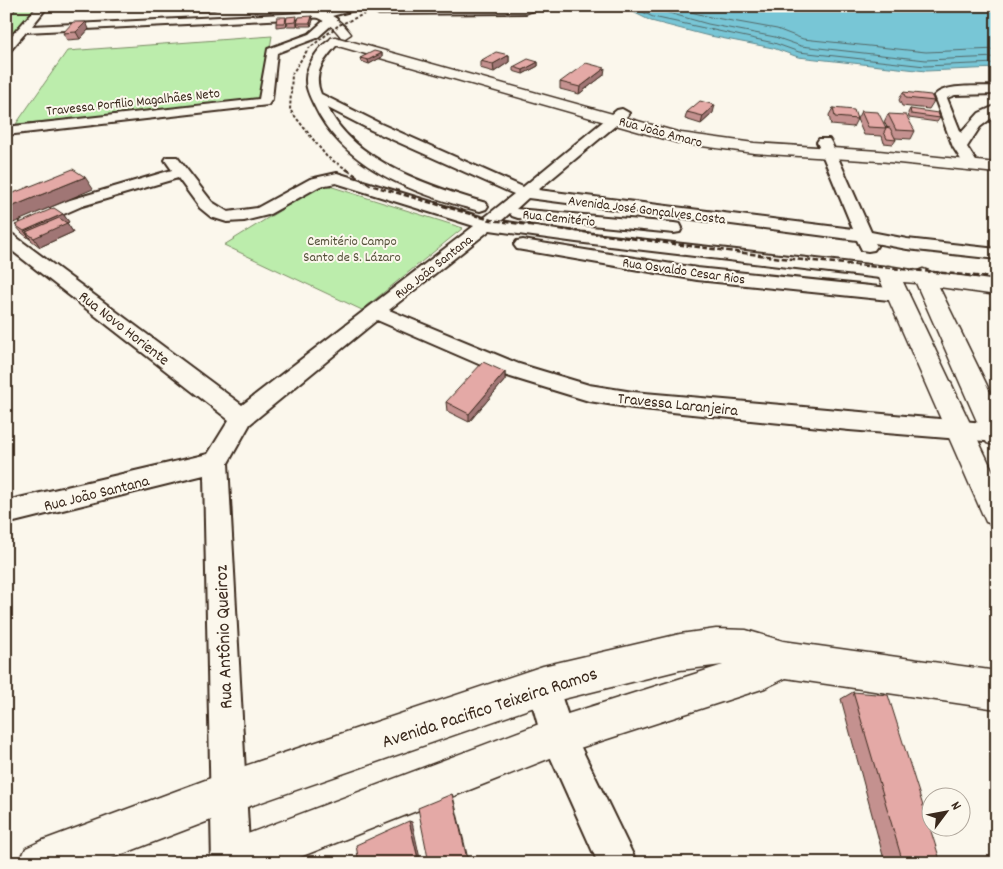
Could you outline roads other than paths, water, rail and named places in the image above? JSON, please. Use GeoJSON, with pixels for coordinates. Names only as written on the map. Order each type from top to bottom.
{"type":"FeatureCollection","features":[{"type":"Feature","properties":{"kind":"street"},"geometry":{"type":"LineString","coordinates":[[6,12],[12,6]]}},
{"type":"Feature","properties":{"kind":"street"},"geometry":{"type":"LineString","coordinates":[[6,49],[43,6]]}},
{"type":"Feature","properties":{"kind":"street"},"geometry":{"type":"LineString","coordinates":[[184,6],[216,6]]}},
{"type":"Feature","properties":{"kind":"street"},"geometry":{"type":"LineString","coordinates":[[289,6],[328,17],[343,32]]}},
{"type":"Feature","properties":{"kind":"street"},"geometry":{"type":"LineString","coordinates":[[24,29],[328,17],[364,6]]}},
{"type":"Feature","properties":{"kind":"street"},"geometry":{"type":"LineString","coordinates":[[364,18],[390,6]]}},
{"type":"Feature","properties":{"kind":"street"},"geometry":{"type":"LineString","coordinates":[[379,11],[526,10],[538,6]]}},
{"type":"Feature","properties":{"kind":"street"},"geometry":{"type":"LineString","coordinates":[[194,21],[202,7]]}},
{"type":"Feature","properties":{"kind":"street","name":"Travessa Porfilio Magalhães Neto"},"geometry":{"type":"LineString","coordinates":[[6,131],[263,102],[266,99],[272,51],[313,36],[328,17]]}},
{"type":"Feature","properties":{"kind":"street","name":"Rua Cemitério"},"geometry":{"type":"LineString","coordinates":[[343,32],[325,48],[315,67],[312,87],[329,123],[344,140],[380,166],[495,217]]}},
{"type":"Feature","properties":{"kind":"street","name":"Rua João Amaro"},"geometry":{"type":"LineString","coordinates":[[343,32],[619,116],[679,138],[706,144],[744,148],[826,148],[965,156],[997,161]]}},
{"type":"Feature","properties":{"kind":"street"},"geometry":{"type":"LineString","coordinates":[[965,156],[940,96],[947,92],[997,90]]}},
{"type":"Feature","properties":{"kind":"street","name":"Avenida José Gonçalves Costa"},"geometry":{"type":"LineString","coordinates":[[317,97],[376,127],[524,193],[866,241]]}},
{"type":"Feature","properties":{"kind":"street"},"geometry":{"type":"LineString","coordinates":[[941,102],[981,117]]}},
{"type":"Feature","properties":{"kind":"street"},"geometry":{"type":"LineString","coordinates":[[965,156],[973,125],[981,117],[997,109]]}},
{"type":"Feature","properties":{"kind":"street","name":"Rua João Santana"},"geometry":{"type":"LineString","coordinates":[[242,418],[619,116]]}},
{"type":"Feature","properties":{"kind":"street"},"geometry":{"type":"LineString","coordinates":[[826,148],[866,241]]}},
{"type":"Feature","properties":{"kind":"street","name":"Rua João Amaro"},"geometry":{"type":"LineString","coordinates":[[965,156],[997,168]]}},
{"type":"Feature","properties":{"kind":"street","name":"Rua Cemitério"},"geometry":{"type":"LineString","coordinates":[[6,234],[76,203],[176,167],[206,205],[217,214],[227,217],[262,212],[324,179],[344,180],[401,199],[495,217],[866,241],[886,247],[907,244],[997,254]]}},
{"type":"Feature","properties":{"kind":"street","name":"Rua Osvaldo Cesar Rios"},"geometry":{"type":"LineString","coordinates":[[495,217],[595,239],[894,284]]}},
{"type":"Feature","properties":{"kind":"street","name":"Rua Osvaldo Cesar Rios"},"geometry":{"type":"LineString","coordinates":[[470,237],[697,274],[894,284]]}},
{"type":"Feature","properties":{"kind":"street","name":"Rua Novo Horiente"},"geometry":{"type":"LineString","coordinates":[[6,238],[242,418]]}},
{"type":"Feature","properties":{"kind":"street"},"geometry":{"type":"LineString","coordinates":[[997,288],[962,284],[894,284],[997,513]]}},
{"type":"Feature","properties":{"kind":"street"},"geometry":{"type":"LineString","coordinates":[[926,284],[996,434]]}},
{"type":"Feature","properties":{"kind":"street","name":"Travessa Laranjeira"},"geometry":{"type":"LineString","coordinates":[[375,311],[512,370],[589,393],[633,400],[996,434]]}},
{"type":"Feature","properties":{"kind":"street"},"geometry":{"type":"LineString","coordinates":[[216,462],[242,418]]}},
{"type":"Feature","properties":{"kind":"street","name":"Rua João Santana"},"geometry":{"type":"LineString","coordinates":[[6,513],[216,462]]}},
{"type":"Feature","properties":{"kind":"street","name":"Rua Antônio Queiroz"},"geometry":{"type":"LineString","coordinates":[[216,462],[230,863]]}},
{"type":"Feature","properties":{"kind":"street","name":"Avenida Pacifico Teixeira Ramos"},"geometry":{"type":"LineString","coordinates":[[41,863],[227,793],[543,685],[636,661],[680,652],[716,647],[746,648],[783,659],[997,690]]}},
{"type":"Feature","properties":{"kind":"street"},"geometry":{"type":"LineString","coordinates":[[230,863],[558,736],[759,672],[783,659]]}},
{"type":"Feature","properties":{"kind":"street"},"geometry":{"type":"LineString","coordinates":[[543,685],[558,736],[618,863]]}},
{"type":"Feature","properties":{"kind":"water"},"geometry":{"type":"Polygon","coordinates":[[[621,6],[997,6],[997,68],[926,71],[798,57],[773,48],[705,35],[651,21],[621,6]]]}},
{"type":"Feature","properties":{"kind":"railway"},"geometry":{"type":"LineString","coordinates":[[348,170],[327,157],[290,110],[292,74],[308,49],[339,25],[383,6]]}},
{"type":"Feature","properties":{"kind":"railway"},"geometry":{"type":"LineString","coordinates":[[346,169],[370,185],[491,220],[782,258],[997,278]]}},
{"type":"Feature","properties":{"kind":"park label","name":"Cemitério Campo Santo de S. Lázaro"},"geometry":{"type":"Point","coordinates":[352,248]}}]}
